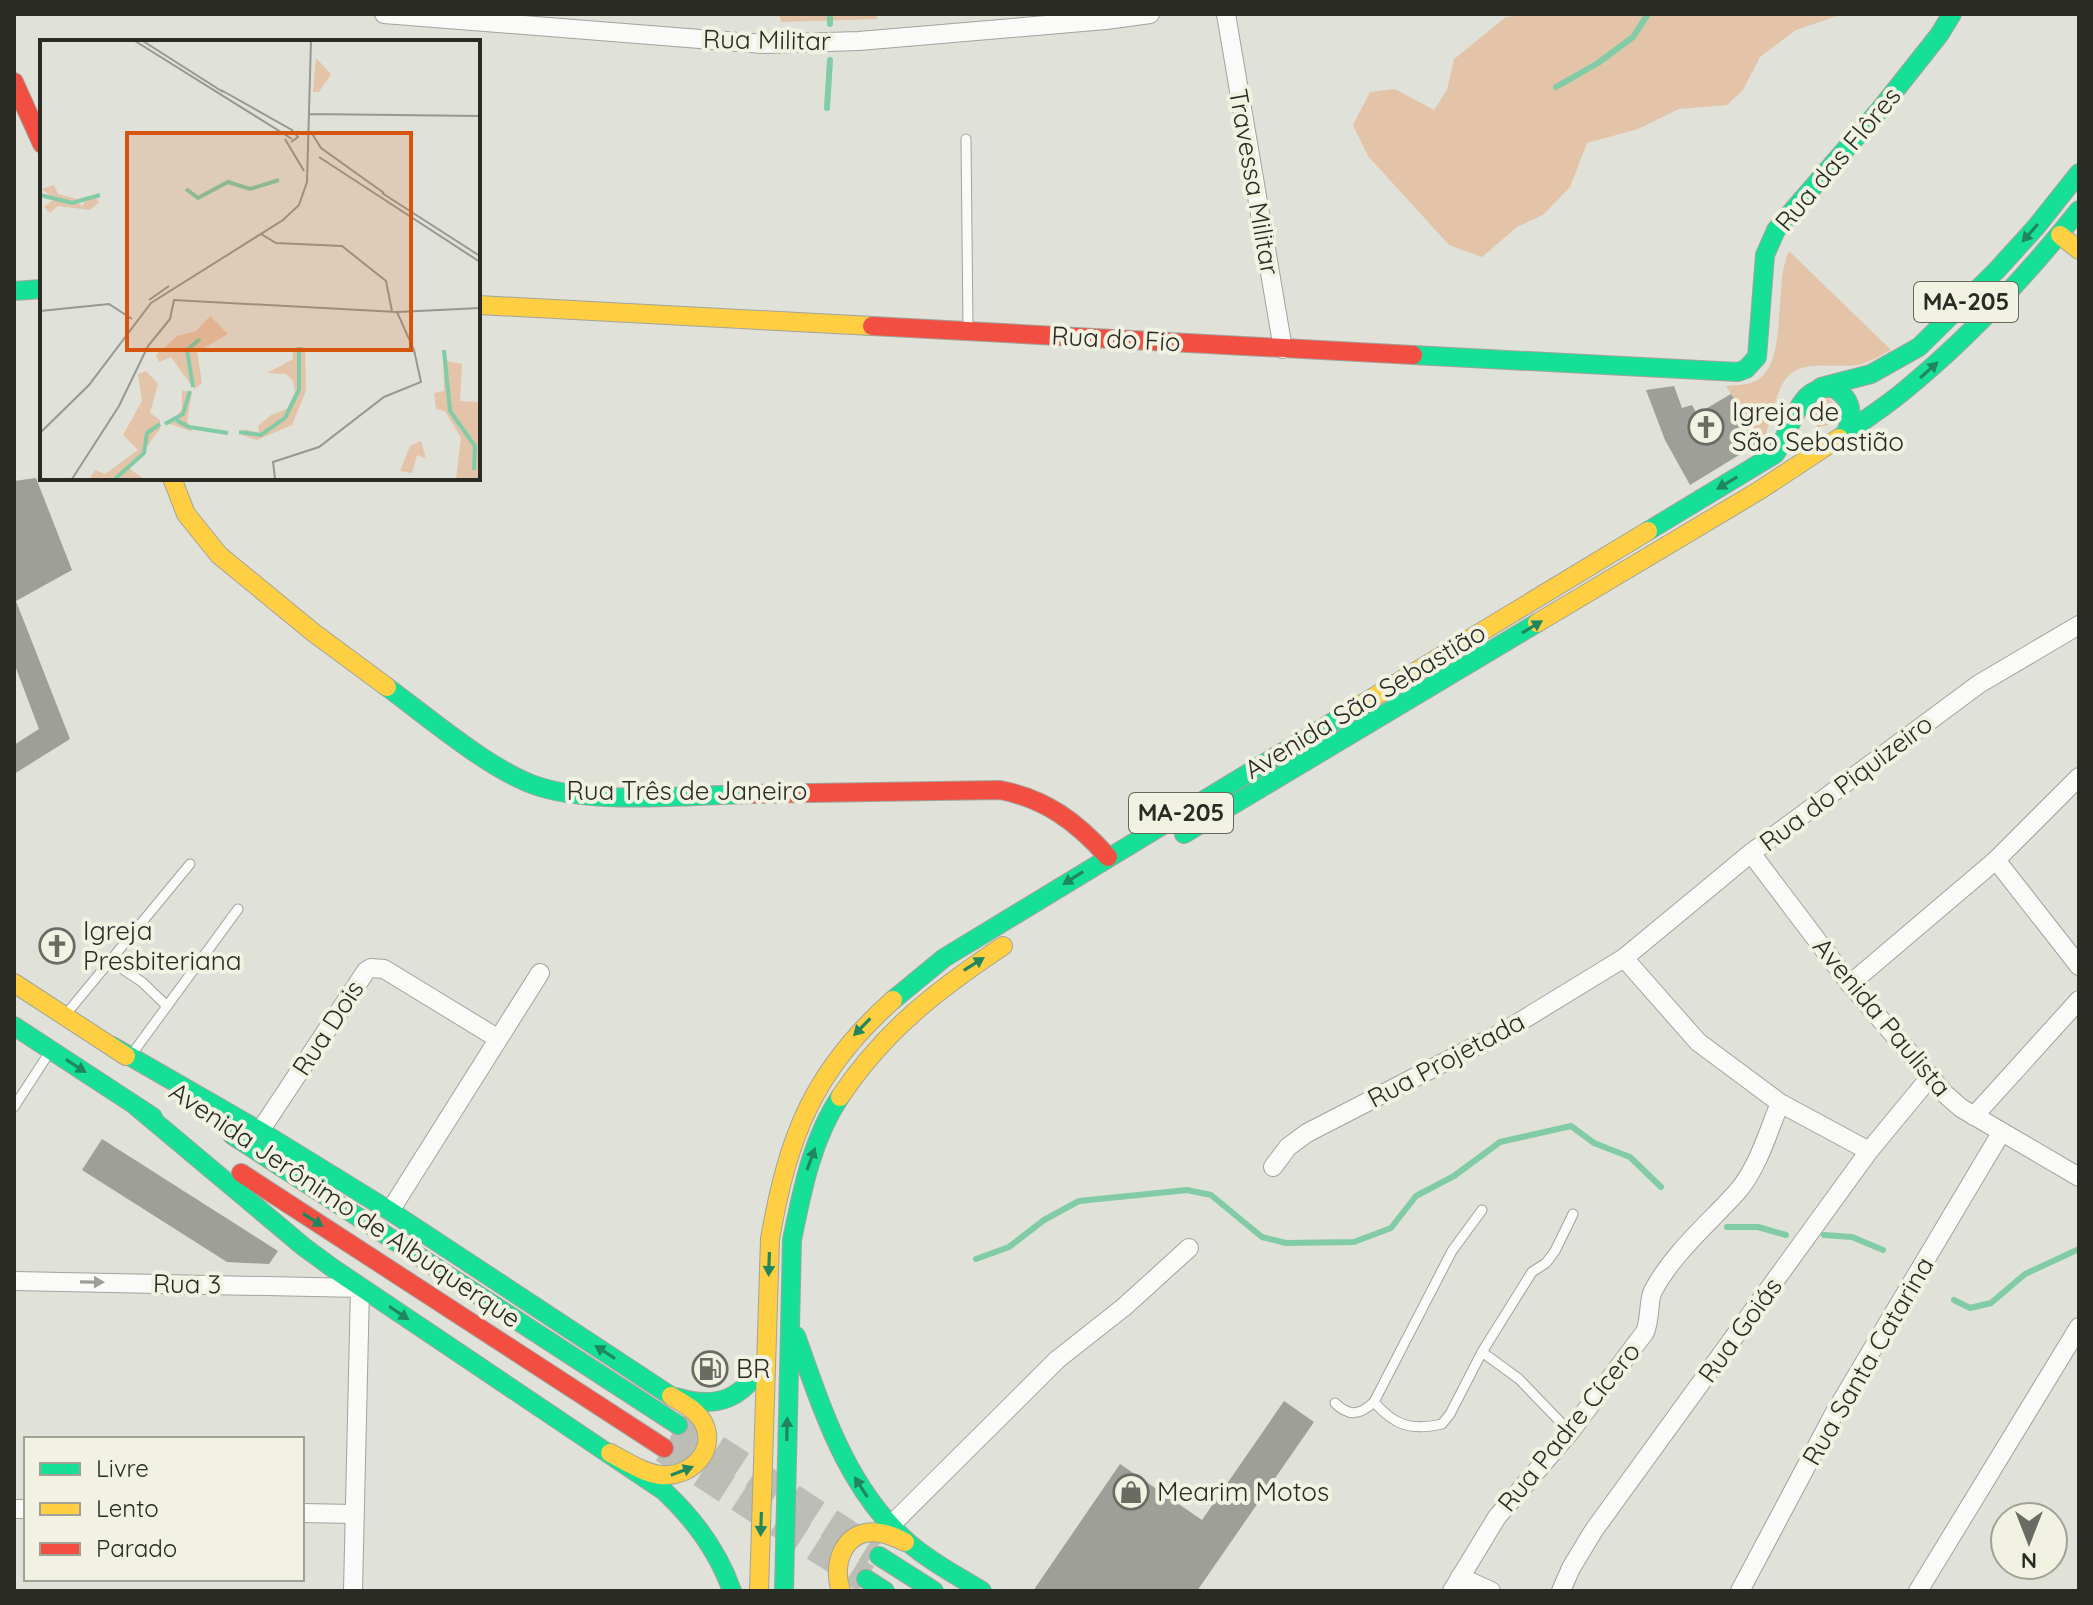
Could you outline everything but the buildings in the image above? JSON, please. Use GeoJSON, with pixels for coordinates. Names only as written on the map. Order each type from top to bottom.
{"type":"FeatureCollection","features":[{"type":"Feature","properties":{"kind":"main road","name":"Rua das Flôres"},"geometry":{"type":"LineString","coordinates":[[1753,364],[1759,349],[1760,293],[1765,255],[1776,230],[1882,107],[1952,14]]}},
{"type":"Feature","properties":{"kind":"main road"},"geometry":{"type":"LineString","coordinates":[[14,82],[40,140]]}},
{"type":"Feature","properties":{"kind":"main road","name":"MA-205"},"geometry":{"type":"LineString","coordinates":[[1821,387],[1871,374],[1919,347],[1997,270],[2079,173]]}},
{"type":"Feature","properties":{"kind":"main road","name":"Avenida São Sebastião"},"geometry":{"type":"LineString","coordinates":[[1072,902],[1760,490],[1842,436],[1910,387],[1956,345],[2060,235],[2079,210]]}},
{"type":"Feature","properties":{"kind":"main road"},"geometry":{"type":"LineString","coordinates":[[2060,235],[2079,250]]}},
{"type":"Feature","properties":{"kind":"main road"},"geometry":{"type":"LineString","coordinates":[[14,291],[40,289]]}},
{"type":"Feature","properties":{"kind":"main road","name":"Rua do Fio"},"geometry":{"type":"LineString","coordinates":[[480,305],[1738,372],[1753,364]]}},
{"type":"Feature","properties":{"kind":"main road"},"geometry":{"type":"LineString","coordinates":[[1821,387],[1838,390],[1850,402],[1852,419],[1842,436],[1831,441],[1814,439],[1801,427],[1798,410],[1806,395],[1821,387]]}},
{"type":"Feature","properties":{"kind":"main road","name":"Avenida São Sebastião"},"geometry":{"type":"LineString","coordinates":[[759,1591],[770,1239],[776,1195],[787,1153],[805,1108],[850,1039],[882,1006],[944,958],[1766,460],[1786,441],[1798,410]]}},
{"type":"Feature","properties":{"kind":"main road","name":"Rua Três de Janeiro"},"geometry":{"type":"LineString","coordinates":[[173,480],[186,514],[219,555],[314,633],[507,773],[538,787],[574,795],[622,796],[1017,792],[1047,803],[1067,815],[1108,857]]}},
{"type":"Feature","properties":{"kind":"main road"},"geometry":{"type":"LineString","coordinates":[[784,1591],[792,1240],[798,1197],[812,1154],[830,1112],[856,1070],[885,1036],[917,1005],[957,975],[1021,934]]}},
{"type":"Feature","properties":{"kind":"main road","name":"Avenida Jerônimo de Albuquerque"},"geometry":{"type":"LineString","coordinates":[[14,983],[112,1046],[260,1155],[678,1425]]}},
{"type":"Feature","properties":{"kind":"main road","name":"Avenida Jerônimo de Albuquerque"},"geometry":{"type":"LineString","coordinates":[[14,1026],[664,1448]]}},
{"type":"Feature","properties":{"kind":"main road"},"geometry":{"type":"LineString","coordinates":[[112,1046],[260,1131],[390,1211],[670,1395],[699,1416],[706,1427],[707,1439],[699,1462],[684,1472],[663,1476],[610,1453]]}},
{"type":"Feature","properties":{"kind":"main road"},"geometry":{"type":"LineString","coordinates":[[137,1107],[304,1247],[360,1288],[664,1491],[697,1525],[722,1561],[732,1591]]}},
{"type":"Feature","properties":{"kind":"main road"},"geometry":{"type":"LineString","coordinates":[[790,1318],[830,1428],[871,1503],[910,1544],[982,1591]]}},
{"type":"Feature","properties":{"kind":"main road"},"geometry":{"type":"LineString","coordinates":[[670,1395],[697,1404],[728,1399],[750,1385],[766,1362]]}},
{"type":"Feature","properties":{"kind":"main road"},"geometry":{"type":"LineString","coordinates":[[841,1591],[836,1563],[852,1539],[877,1532],[910,1544]]}},
{"type":"Feature","properties":{"kind":"main road"},"geometry":{"type":"LineString","coordinates":[[879,1556],[934,1591]]}},
{"type":"Feature","properties":{"kind":"main road"},"geometry":{"type":"LineString","coordinates":[[866,1579],[885,1591]]}},
{"type":"Feature","properties":{"kind":"street","name":"Rua Militar"},"geometry":{"type":"LineString","coordinates":[[384,14],[763,44],[859,41],[1150,14]]}},
{"type":"Feature","properties":{"kind":"street","name":"Travessa Militar"},"geometry":{"type":"LineString","coordinates":[[1226,14],[1283,349]]}},
{"type":"Feature","properties":{"kind":"street","name":"Rua do Piquizeiro"},"geometry":{"type":"LineString","coordinates":[[1624,958],[1751,853],[1979,684],[2079,625]]}},
{"type":"Feature","properties":{"kind":"street"},"geometry":{"type":"LineString","coordinates":[[1850,984],[1996,860],[2079,777]]}},
{"type":"Feature","properties":{"kind":"street","name":"Avenida Paulista"},"geometry":{"type":"LineString","coordinates":[[1751,853],[1850,984],[1945,1094],[2001,1133],[2079,1177]]}},
{"type":"Feature","properties":{"kind":"street"},"geometry":{"type":"LineString","coordinates":[[1996,860],[2079,966]]}},
{"type":"Feature","properties":{"kind":"street"},"geometry":{"type":"LineString","coordinates":[[1624,958],[1698,1042],[1780,1103],[1869,1151]]}},
{"type":"Feature","properties":{"kind":"street","name":"Rua Projetada"},"geometry":{"type":"LineString","coordinates":[[1273,1167],[1288,1147],[1307,1133],[1503,1032],[1624,958]]}},
{"type":"Feature","properties":{"kind":"street","name":"Rua Dois"},"geometry":{"type":"LineString","coordinates":[[260,1131],[366,971],[371,968],[384,969],[497,1038]]}},
{"type":"Feature","properties":{"kind":"street"},"geometry":{"type":"LineString","coordinates":[[390,1211],[540,973]]}},
{"type":"Feature","properties":{"kind":"street"},"geometry":{"type":"LineString","coordinates":[[1974,1116],[2079,1000]]}},
{"type":"Feature","properties":{"kind":"street","name":"Rua Goiás"},"geometry":{"type":"LineString","coordinates":[[1561,1591],[1594,1530],[1869,1151],[1931,1076]]}},
{"type":"Feature","properties":{"kind":"street","name":"Rua Padre Cícero"},"geometry":{"type":"LineString","coordinates":[[1456,1584],[1497,1517],[1570,1432],[1645,1332],[1650,1319],[1651,1293],[1680,1254],[1739,1189],[1759,1153],[1780,1103]]}},
{"type":"Feature","properties":{"kind":"street","name":"Rua Santa Catarina"},"geometry":{"type":"LineString","coordinates":[[1740,1591],[1835,1412],[2001,1133]]}},
{"type":"Feature","properties":{"kind":"street"},"geometry":{"type":"LineString","coordinates":[[891,1525],[1058,1359],[1124,1307],[1189,1248]]}},
{"type":"Feature","properties":{"kind":"street","name":"Rua 3"},"geometry":{"type":"LineString","coordinates":[[14,1281],[360,1288]]}},
{"type":"Feature","properties":{"kind":"street"},"geometry":{"type":"LineString","coordinates":[[353,1591],[360,1288]]}},
{"type":"Feature","properties":{"kind":"street"},"geometry":{"type":"LineString","coordinates":[[1918,1591],[2079,1327]]}},
{"type":"Feature","properties":{"kind":"street"},"geometry":{"type":"LineString","coordinates":[[304,1513],[354,1514]]}},
{"type":"Feature","properties":{"kind":"street"},"geometry":{"type":"LineString","coordinates":[[1456,1584],[1491,1591]]}},
{"type":"Feature","properties":{"kind":"lane"},"geometry":{"type":"LineString","coordinates":[[966,139],[968,331]]}},
{"type":"Feature","properties":{"kind":"lane"},"geometry":{"type":"LineString","coordinates":[[65,1016],[190,864]]}},
{"type":"Feature","properties":{"kind":"lane"},"geometry":{"type":"LineString","coordinates":[[130,1056],[238,909]]}},
{"type":"Feature","properties":{"kind":"lane"},"geometry":{"type":"LineString","coordinates":[[109,960],[142,982],[167,1006]]}},
{"type":"Feature","properties":{"kind":"lane"},"geometry":{"type":"LineString","coordinates":[[14,1107],[51,1050]]}},
{"type":"Feature","properties":{"kind":"lane"},"geometry":{"type":"LineString","coordinates":[[1335,1403],[1343,1411],[1354,1414],[1363,1413],[1374,1402],[1452,1251],[1482,1210]]}},
{"type":"Feature","properties":{"kind":"lane"},"geometry":{"type":"LineString","coordinates":[[1374,1402],[1387,1418],[1406,1427],[1442,1424],[1532,1272],[1546,1263],[1555,1251],[1573,1214]]}},
{"type":"Feature","properties":{"kind":"lane"},"geometry":{"type":"LineString","coordinates":[[1482,1352],[1519,1379],[1570,1432]]}},
{"type":"Feature","properties":{"kind":"shaded area"},"geometry":{"type":"Polygon","coordinates":[[[779,14],[877,14],[877,19],[781,22],[779,14]]]}},
{"type":"Feature","properties":{"kind":"shaded area"},"geometry":{"type":"Polygon","coordinates":[[[1527,14],[1843,14],[1796,30],[1760,57],[1743,90],[1727,105],[1679,109],[1638,129],[1587,143],[1570,187],[1543,215],[1517,227],[1482,257],[1449,245],[1368,156],[1353,125],[1370,92],[1395,89],[1434,110],[1447,90],[1454,59],[1506,17],[1527,14]]]}},
{"type":"Feature","properties":{"kind":"shaded area"},"geometry":{"type":"Polygon","coordinates":[[[1789,251],[1891,350],[1857,365],[1813,366],[1794,371],[1780,389],[1763,443],[1726,386],[1756,381],[1766,372],[1773,358],[1784,265],[1789,251]]]}},
{"type":"Feature","properties":{"kind":"shaded area"},"geometry":{"type":"Polygon","coordinates":[[[1827,396],[1840,411],[1834,424],[1818,427],[1807,416],[1827,396]]]}},
{"type":"Feature","properties":{"kind":"waterway"},"geometry":{"type":"LineString","coordinates":[[830,14],[830,24]]}},
{"type":"Feature","properties":{"kind":"waterway"},"geometry":{"type":"LineString","coordinates":[[1556,87],[1598,63],[1633,37],[1648,14]]}},
{"type":"Feature","properties":{"kind":"waterway"},"geometry":{"type":"LineString","coordinates":[[827,108],[830,60]]}},
{"type":"Feature","properties":{"kind":"waterway"},"geometry":{"type":"LineString","coordinates":[[976,1259],[1009,1247],[1044,1220],[1079,1201],[1187,1190],[1211,1195],[1262,1237],[1286,1243],[1354,1242],[1391,1228],[1416,1196],[1454,1176],[1500,1142],[1571,1126],[1594,1143],[1630,1157],[1661,1187]]}},
{"type":"Feature","properties":{"kind":"waterway"},"geometry":{"type":"LineString","coordinates":[[1727,1227],[1758,1227],[1786,1235]]}},
{"type":"Feature","properties":{"kind":"waterway"},"geometry":{"type":"LineString","coordinates":[[1824,1235],[1852,1237],[1883,1250]]}},
{"type":"Feature","properties":{"kind":"waterway"},"geometry":{"type":"LineString","coordinates":[[1954,1300],[1970,1308],[1991,1303],[2025,1274],[2079,1249]]}},
{"type":"Feature","properties":{"kind":"tunnel"},"geometry":{"type":"LineString","coordinates":[[678,1425],[874,1552]]}},
{"type":"Feature","properties":{"kind":"tunnel"},"geometry":{"type":"LineString","coordinates":[[664,1448],[866,1579]]}},
{"type":"Feature","properties":{"kind":"traffic: fast"},"geometry":{"type":"LineString","coordinates":[[1413,355],[1738,372],[1746,369],[1757,357],[1765,255],[1776,230],[1882,107],[1952,14]]}},
{"type":"Feature","properties":{"kind":"traffic: fast"},"geometry":{"type":"LineString","coordinates":[[1821,387],[1871,374],[1919,347],[1997,270],[2079,173]]}},
{"type":"Feature","properties":{"kind":"traffic: fast"},"geometry":{"type":"LineString","coordinates":[[1841,437],[1897,396],[1952,349],[2018,282],[2079,210]]}},
{"type":"Feature","properties":{"kind":"traffic: fast"},"geometry":{"type":"LineString","coordinates":[[14,291],[40,289]]}},
{"type":"Feature","properties":{"kind":"traffic: fast"},"geometry":{"type":"LineString","coordinates":[[1648,531],[1775,454],[1796,411],[1810,394],[1820,389],[1833,388],[1848,402],[1850,421],[1845,434]]}},
{"type":"Feature","properties":{"kind":"traffic: fast"},"geometry":{"type":"LineString","coordinates":[[1184,834],[1537,623]]}},
{"type":"Feature","properties":{"kind":"traffic: fast"},"geometry":{"type":"LineString","coordinates":[[387,687],[482,757],[540,787],[563,793],[617,797],[753,794]]}},
{"type":"Feature","properties":{"kind":"traffic: fast"},"geometry":{"type":"LineString","coordinates":[[893,1000],[944,958],[1349,712]]}},
{"type":"Feature","properties":{"kind":"traffic: fast"},"geometry":{"type":"LineString","coordinates":[[14,1026],[153,1117]]}},
{"type":"Feature","properties":{"kind":"traffic: fast"},"geometry":{"type":"LineString","coordinates":[[112,1046],[260,1131],[390,1211],[671,1396]]}},
{"type":"Feature","properties":{"kind":"traffic: fast"},"geometry":{"type":"LineString","coordinates":[[784,1591],[792,1240],[815,1148],[840,1097]]}},
{"type":"Feature","properties":{"kind":"traffic: fast"},"geometry":{"type":"LineString","coordinates":[[137,1107],[334,1269],[664,1491],[704,1537],[732,1591]]}},
{"type":"Feature","properties":{"kind":"traffic: fast"},"geometry":{"type":"LineString","coordinates":[[232,1135],[678,1425]]}},
{"type":"Feature","properties":{"kind":"traffic: fast"},"geometry":{"type":"LineString","coordinates":[[796,1336],[827,1421],[869,1499],[910,1544],[982,1591]]}},
{"type":"Feature","properties":{"kind":"traffic: fast"},"geometry":{"type":"LineString","coordinates":[[676,1397],[705,1402],[728,1398],[748,1384],[766,1362]]}},
{"type":"Feature","properties":{"kind":"traffic: fast"},"geometry":{"type":"LineString","coordinates":[[879,1556],[934,1591]]}},
{"type":"Feature","properties":{"kind":"traffic: fast"},"geometry":{"type":"LineString","coordinates":[[866,1579],[885,1591]]}},
{"type":"Feature","properties":{"kind":"traffic: slow"},"geometry":{"type":"LineString","coordinates":[[2060,235],[2079,250]]}},
{"type":"Feature","properties":{"kind":"traffic: slow"},"geometry":{"type":"LineString","coordinates":[[480,305],[872,326]]}},
{"type":"Feature","properties":{"kind":"traffic: slow"},"geometry":{"type":"LineString","coordinates":[[1537,623],[1760,490],[1839,438]]}},
{"type":"Feature","properties":{"kind":"traffic: slow"},"geometry":{"type":"LineString","coordinates":[[173,480],[186,514],[219,555],[314,633],[387,687]]}},
{"type":"Feature","properties":{"kind":"traffic: slow"},"geometry":{"type":"LineString","coordinates":[[1349,712],[1648,531]]}},
{"type":"Feature","properties":{"kind":"traffic: slow"},"geometry":{"type":"LineString","coordinates":[[840,1097],[875,1052],[913,1013],[1003,946]]}},
{"type":"Feature","properties":{"kind":"traffic: slow"},"geometry":{"type":"LineString","coordinates":[[14,983],[126,1056]]}},
{"type":"Feature","properties":{"kind":"traffic: slow"},"geometry":{"type":"LineString","coordinates":[[759,1591],[770,1239],[777,1202],[796,1137],[824,1080],[865,1026],[893,1000]]}},
{"type":"Feature","properties":{"kind":"traffic: slow"},"geometry":{"type":"LineString","coordinates":[[610,1453],[641,1469],[661,1475],[681,1472],[698,1461],[707,1444],[704,1424],[694,1411],[671,1396]]}},
{"type":"Feature","properties":{"kind":"traffic: slow"},"geometry":{"type":"LineString","coordinates":[[841,1591],[838,1569],[850,1541],[868,1533],[880,1533],[905,1542]]}},
{"type":"Feature","properties":{"kind":"traffic: jam"},"geometry":{"type":"LineString","coordinates":[[14,82],[40,140]]}},
{"type":"Feature","properties":{"kind":"traffic: jam"},"geometry":{"type":"LineString","coordinates":[[872,326],[1413,355]]}},
{"type":"Feature","properties":{"kind":"traffic: jam"},"geometry":{"type":"LineString","coordinates":[[753,794],[1000,790],[1032,799],[1060,814],[1085,833],[1108,857]]}},
{"type":"Feature","properties":{"kind":"traffic: jam"},"geometry":{"type":"LineString","coordinates":[[241,1173],[664,1448]]}},
{"type":"Feature","properties":{"kind":"place","name":"Igreja de São Sebastião"},"geometry":{"type":"Point","coordinates":[1706,427]}},
{"type":"Feature","properties":{"kind":"place","name":"Igreja Presbiteriana"},"geometry":{"type":"Point","coordinates":[57,946]}},
{"type":"Feature","properties":{"kind":"place","name":"BR"},"geometry":{"type":"Point","coordinates":[710,1369]}},
{"type":"Feature","properties":{"kind":"place","name":"Mearim Motos"},"geometry":{"type":"Point","coordinates":[1131,1492]}}]}
